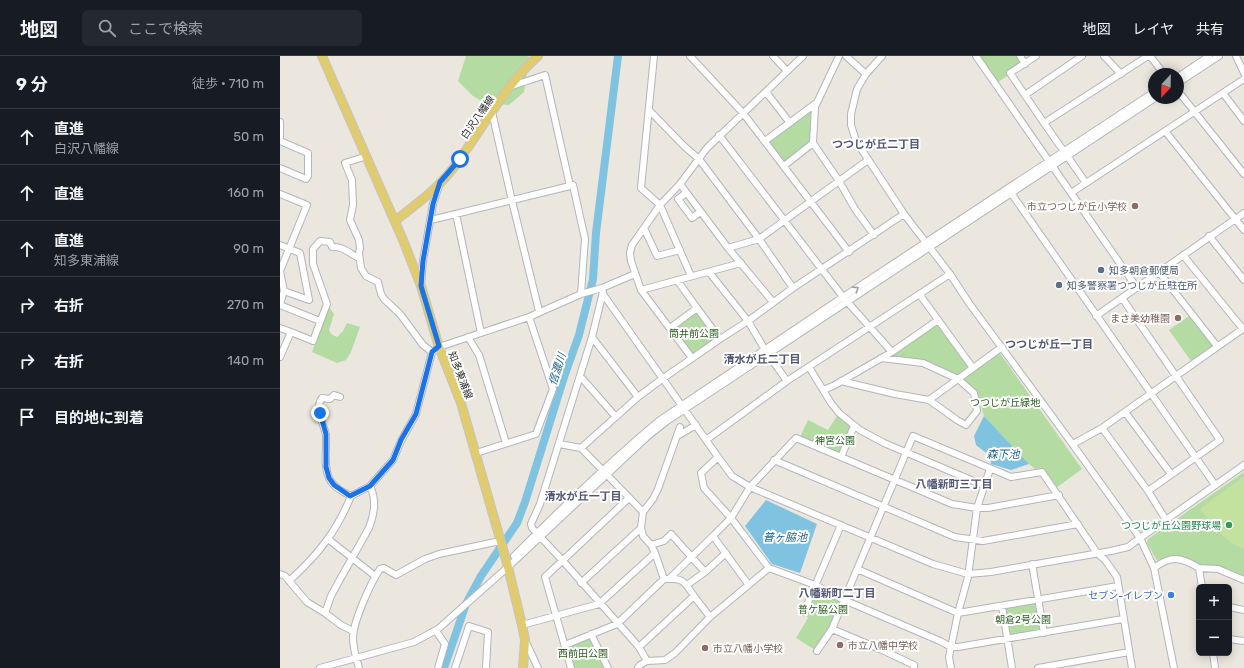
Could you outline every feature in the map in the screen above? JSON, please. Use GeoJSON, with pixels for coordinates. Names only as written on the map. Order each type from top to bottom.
{"type":"FeatureCollection","features":[{"type":"Feature","properties":{"kind":"main road","name":"知多東浦線"},"geometry":{"type":"LineString","coordinates":[[322,56],[395,221],[421,286],[435,349],[461,403],[504,554],[522,625],[525,640],[523,668]]}},
{"type":"Feature","properties":{"kind":"main road","name":"白沢八幡線"},"geometry":{"type":"LineString","coordinates":[[395,221],[429,194],[460,159],[509,87],[525,68],[538,56]]}},
{"type":"Feature","properties":{"kind":"street"},"geometry":{"type":"LineString","coordinates":[[654,56],[641,188],[660,205],[691,276]]}},
{"type":"Feature","properties":{"kind":"street"},"geometry":{"type":"LineString","coordinates":[[690,56],[743,113],[811,201],[848,252]]}},
{"type":"Feature","properties":{"kind":"street"},"geometry":{"type":"LineString","coordinates":[[773,56],[787,71]]}},
{"type":"Feature","properties":{"kind":"street"},"geometry":{"type":"LineString","coordinates":[[692,358],[641,290],[630,261],[632,245],[660,205],[680,184],[707,148],[803,56]]}},
{"type":"Feature","properties":{"kind":"street"},"geometry":{"type":"LineString","coordinates":[[839,56],[815,104],[813,143],[839,181],[854,209],[874,235]]}},
{"type":"Feature","properties":{"kind":"street"},"geometry":{"type":"LineString","coordinates":[[846,56],[866,74]]}},
{"type":"Feature","properties":{"kind":"street"},"geometry":{"type":"LineString","coordinates":[[882,56],[866,74],[857,89],[852,114],[852,125],[856,141],[904,214],[950,274],[969,303],[1140,538],[1154,568],[1174,668]]}},
{"type":"Feature","properties":{"kind":"street"},"geometry":{"type":"LineString","coordinates":[[976,56],[1137,288]]}},
{"type":"Feature","properties":{"kind":"street"},"geometry":{"type":"LineString","coordinates":[[1020,56],[1025,64]]}},
{"type":"Feature","properties":{"kind":"street"},"geometry":{"type":"LineString","coordinates":[[1036,56],[1010,73],[1086,183]]}},
{"type":"Feature","properties":{"kind":"street"},"geometry":{"type":"LineString","coordinates":[[1025,95],[1082,56]]}},
{"type":"Feature","properties":{"kind":"street"},"geometry":{"type":"LineString","coordinates":[[1104,56],[1121,74]]}},
{"type":"Feature","properties":{"kind":"street"},"geometry":{"type":"LineString","coordinates":[[1044,123],[1149,56],[1159,68]]}},
{"type":"Feature","properties":{"kind":"street"},"geometry":{"type":"LineString","coordinates":[[1184,73],[1209,56]]}},
{"type":"Feature","properties":{"kind":"street"},"geometry":{"type":"LineString","coordinates":[[1184,79],[1219,56]]}},
{"type":"Feature","properties":{"kind":"street"},"geometry":{"type":"LineString","coordinates":[[1236,56],[1244,73]]}},
{"type":"Feature","properties":{"kind":"street"},"geometry":{"type":"LineString","coordinates":[[509,87],[545,75],[570,186],[572,185],[584,239],[581,294]]}},
{"type":"Feature","properties":{"kind":"street"},"geometry":{"type":"LineString","coordinates":[[1071,194],[1244,79]]}},
{"type":"Feature","properties":{"kind":"street"},"geometry":{"type":"LineString","coordinates":[[766,92],[790,123]]}},
{"type":"Feature","properties":{"kind":"street"},"geometry":{"type":"LineString","coordinates":[[1223,93],[1244,121]]}},
{"type":"Feature","properties":{"kind":"street"},"geometry":{"type":"LineString","coordinates":[[320,668],[414,642],[436,631],[483,590],[639,437],[1051,164],[1148,96]]}},
{"type":"Feature","properties":{"kind":"street"},"geometry":{"type":"LineString","coordinates":[[1184,99],[1244,174]]}},
{"type":"Feature","properties":{"kind":"street"},"geometry":{"type":"LineString","coordinates":[[1065,154],[1148,102]]}},
{"type":"Feature","properties":{"kind":"street"},"geometry":{"type":"LineString","coordinates":[[765,141],[815,104]]}},
{"type":"Feature","properties":{"kind":"street"},"geometry":{"type":"LineString","coordinates":[[649,110],[684,146],[699,159],[759,239],[793,288]]}},
{"type":"Feature","properties":{"kind":"street"},"geometry":{"type":"LineString","coordinates":[[492,112],[539,311]]}},
{"type":"Feature","properties":{"kind":"street"},"geometry":{"type":"LineString","coordinates":[[280,122],[280,137]]}},
{"type":"Feature","properties":{"kind":"street"},"geometry":{"type":"LineString","coordinates":[[1165,131],[1244,230]]}},
{"type":"Feature","properties":{"kind":"street"},"geometry":{"type":"LineString","coordinates":[[720,135],[845,300],[892,352]]}},
{"type":"Feature","properties":{"kind":"street"},"geometry":{"type":"LineString","coordinates":[[280,141],[308,153],[308,176],[306,179],[280,168]]}},
{"type":"Feature","properties":{"kind":"street"},"geometry":{"type":"LineString","coordinates":[[784,166],[813,143]]}},
{"type":"Feature","properties":{"kind":"street"},"geometry":{"type":"LineString","coordinates":[[367,156],[345,163],[352,180],[353,205],[350,220],[359,240],[359,258],[361,268],[366,276],[378,282],[384,299],[400,314],[423,345],[435,349],[529,317],[539,311],[581,294],[601,290],[635,274]]}},
{"type":"Feature","properties":{"kind":"street"},"geometry":{"type":"LineString","coordinates":[[728,248],[759,239],[868,160]]}},
{"type":"Feature","properties":{"kind":"street"},"geometry":{"type":"LineString","coordinates":[[421,286],[423,261],[433,204],[440,182]]}},
{"type":"Feature","properties":{"kind":"street"},"geometry":{"type":"LineString","coordinates":[[680,184],[728,248],[773,302]]}},
{"type":"Feature","properties":{"kind":"street"},"geometry":{"type":"LineString","coordinates":[[431,220],[570,186]]}},
{"type":"Feature","properties":{"kind":"street"},"geometry":{"type":"LineString","coordinates":[[1009,191],[1215,486]]}},
{"type":"Feature","properties":{"kind":"street"},"geometry":{"type":"LineString","coordinates":[[686,193],[678,199],[692,218],[700,212]]}},
{"type":"Feature","properties":{"kind":"street"},"geometry":{"type":"LineString","coordinates":[[280,194],[307,205],[280,271],[284,291],[280,305],[320,321]]}},
{"type":"Feature","properties":{"kind":"street"},"geometry":{"type":"LineString","coordinates":[[1096,316],[1244,213]]}},
{"type":"Feature","properties":{"kind":"street"},"geometry":{"type":"LineString","coordinates":[[456,214],[481,333]]}},
{"type":"Feature","properties":{"kind":"street"},"geometry":{"type":"LineString","coordinates":[[581,448],[638,397],[662,379],[748,321],[793,288],[904,214]]}},
{"type":"Feature","properties":{"kind":"street"},"geometry":{"type":"LineString","coordinates":[[644,228],[657,256],[680,250]]}},
{"type":"Feature","properties":{"kind":"street"},"geometry":{"type":"LineString","coordinates":[[1209,236],[1244,280]]}},
{"type":"Feature","properties":{"kind":"street"},"geometry":{"type":"LineString","coordinates":[[280,328],[313,341],[327,304],[313,264],[313,249],[320,241],[330,242],[332,247],[342,248],[349,254],[359,258]]}},
{"type":"Feature","properties":{"kind":"street"},"geometry":{"type":"LineString","coordinates":[[280,245],[300,253],[309,300],[284,291]]}},
{"type":"Feature","properties":{"kind":"street"},"geometry":{"type":"LineString","coordinates":[[1073,444],[1102,428],[1243,328],[1183,255]]}},
{"type":"Feature","properties":{"kind":"street"},"geometry":{"type":"LineString","coordinates":[[641,290],[741,264]]}},
{"type":"Feature","properties":{"kind":"street"},"geometry":{"type":"LineString","coordinates":[[709,272],[748,321],[767,352],[788,381]]}},
{"type":"Feature","properties":{"kind":"street"},"geometry":{"type":"LineString","coordinates":[[1159,272],[1217,346]]}},
{"type":"Feature","properties":{"kind":"street"},"geometry":{"type":"LineString","coordinates":[[706,440],[788,381],[950,274]]}},
{"type":"Feature","properties":{"kind":"street"},"geometry":{"type":"LineString","coordinates":[[677,280],[720,339]]}},
{"type":"Feature","properties":{"kind":"street"},"geometry":{"type":"LineString","coordinates":[[601,290],[592,337],[540,504],[531,524],[532,528],[638,647],[648,661]]}},
{"type":"Feature","properties":{"kind":"street"},"geometry":{"type":"LineString","coordinates":[[601,290],[682,408],[696,425],[732,476],[750,487],[933,564],[968,574],[991,572],[1032,564],[1065,560],[1128,547],[1244,465]]}},
{"type":"Feature","properties":{"kind":"street"},"geometry":{"type":"LineString","coordinates":[[920,295],[973,368]]}},
{"type":"Feature","properties":{"kind":"street"},"geometry":{"type":"LineString","coordinates":[[1122,298],[1220,440],[1148,491]]}},
{"type":"Feature","properties":{"kind":"street"},"geometry":{"type":"LineString","coordinates":[[670,328],[697,308]]}},
{"type":"Feature","properties":{"kind":"street"},"geometry":{"type":"LineString","coordinates":[[476,454],[536,434],[552,389],[529,317]]}},
{"type":"Feature","properties":{"kind":"street"},"geometry":{"type":"LineString","coordinates":[[823,390],[841,382],[892,352],[938,320]]}},
{"type":"Feature","properties":{"kind":"street"},"geometry":{"type":"LineString","coordinates":[[280,357],[291,332]]}},
{"type":"Feature","properties":{"kind":"street"},"geometry":{"type":"LineString","coordinates":[[468,337],[479,355],[506,443]]}},
{"type":"Feature","properties":{"kind":"street"},"geometry":{"type":"LineString","coordinates":[[592,337],[638,397]]}},
{"type":"Feature","properties":{"kind":"street"},"geometry":{"type":"LineString","coordinates":[[929,400],[1002,347]]}},
{"type":"Feature","properties":{"kind":"street"},"geometry":{"type":"LineString","coordinates":[[290,581],[315,556],[328,539],[344,512],[350,496],[370,486],[393,460],[401,440],[416,414],[435,349]]}},
{"type":"Feature","properties":{"kind":"street"},"geometry":{"type":"LineString","coordinates":[[841,382],[929,400],[966,425],[977,411],[974,394],[958,379],[923,363],[881,358]]}},
{"type":"Feature","properties":{"kind":"street"},"geometry":{"type":"LineString","coordinates":[[809,367],[839,413],[854,426],[884,443],[906,451],[985,486]]}},
{"type":"Feature","properties":{"kind":"street"},"geometry":{"type":"LineString","coordinates":[[580,376],[616,416]]}},
{"type":"Feature","properties":{"kind":"street"},"geometry":{"type":"LineString","coordinates":[[340,397],[334,395],[330,399],[322,398],[319,402],[320,413],[326,434],[326,467],[329,478],[334,485],[350,496]]}},
{"type":"Feature","properties":{"kind":"street"},"geometry":{"type":"LineString","coordinates":[[1125,412],[1170,474]]}},
{"type":"Feature","properties":{"kind":"street"},"geometry":{"type":"LineString","coordinates":[[667,579],[651,545],[643,536],[640,528],[643,512],[653,499],[658,489],[680,427],[679,435],[696,425]]}},
{"type":"Feature","properties":{"kind":"street"},"geometry":{"type":"LineString","coordinates":[[841,457],[854,426]]}},
{"type":"Feature","properties":{"kind":"street"},"geometry":{"type":"LineString","coordinates":[[1102,428],[1148,491],[1166,520]]}},
{"type":"Feature","properties":{"kind":"street"},"geometry":{"type":"LineString","coordinates":[[817,651],[832,628],[913,436],[1011,477],[1042,472],[1098,553],[1117,577],[1132,668]]}},
{"type":"Feature","properties":{"kind":"street"},"geometry":{"type":"LineString","coordinates":[[565,645],[617,624],[691,557],[731,518],[750,487],[796,438],[952,504],[977,508],[988,508],[1059,495]]}},
{"type":"Feature","properties":{"kind":"street"},"geometry":{"type":"LineString","coordinates":[[558,444],[581,448],[643,512]]}},
{"type":"Feature","properties":{"kind":"street"},"geometry":{"type":"LineString","coordinates":[[718,457],[701,473],[704,488],[731,518],[769,568],[814,585],[844,600],[951,647],[1123,619]]}},
{"type":"Feature","properties":{"kind":"street"},"geometry":{"type":"LineString","coordinates":[[774,460],[955,537],[983,541],[1078,524]]}},
{"type":"Feature","properties":{"kind":"street"},"geometry":{"type":"LineString","coordinates":[[951,668],[949,657],[968,574],[977,508],[990,469]]}},
{"type":"Feature","properties":{"kind":"street"},"geometry":{"type":"LineString","coordinates":[[325,613],[331,596],[369,528],[373,517],[375,500],[370,486]]}},
{"type":"Feature","properties":{"kind":"street"},"geometry":{"type":"LineString","coordinates":[[571,668],[545,577],[629,498]]}},
{"type":"Feature","properties":{"kind":"street"},"geometry":{"type":"LineString","coordinates":[[804,612],[814,585],[841,524]]}},
{"type":"Feature","properties":{"kind":"street"},"geometry":{"type":"LineString","coordinates":[[581,583],[640,528]]}},
{"type":"Feature","properties":{"kind":"street"},"geometry":{"type":"LineString","coordinates":[[651,545],[664,541],[671,534],[705,572]]}},
{"type":"Feature","properties":{"kind":"street"},"geometry":{"type":"LineString","coordinates":[[714,535],[713,536],[748,584]]}},
{"type":"Feature","properties":{"kind":"street"},"geometry":{"type":"LineString","coordinates":[[328,539],[375,576]]}},
{"type":"Feature","properties":{"kind":"street"},"geometry":{"type":"LineString","coordinates":[[359,668],[353,645],[354,631],[375,576],[382,568],[396,575],[425,559],[439,554],[500,541]]}},
{"type":"Feature","properties":{"kind":"street"},"geometry":{"type":"LineString","coordinates":[[522,625],[599,604],[654,554]]}},
{"type":"Feature","properties":{"kind":"street"},"geometry":{"type":"LineString","coordinates":[[687,585],[726,554]]}},
{"type":"Feature","properties":{"kind":"street"},"geometry":{"type":"LineString","coordinates":[[1154,568],[1162,561],[1172,559],[1186,561],[1199,568],[1218,569],[1244,580]]}},
{"type":"Feature","properties":{"kind":"street"},"geometry":{"type":"LineString","coordinates":[[1032,564],[1044,633]]}},
{"type":"Feature","properties":{"kind":"street"},"geometry":{"type":"LineString","coordinates":[[638,668],[640,665],[648,661],[665,660],[670,657],[710,617],[769,568]]}},
{"type":"Feature","properties":{"kind":"street"},"geometry":{"type":"LineString","coordinates":[[1199,568],[1202,584]]}},
{"type":"Feature","properties":{"kind":"street"},"geometry":{"type":"LineString","coordinates":[[856,569],[958,613],[1118,586]]}},
{"type":"Feature","properties":{"kind":"street"},"geometry":{"type":"LineString","coordinates":[[280,574],[285,576],[290,581],[307,602],[341,625],[354,631]]}},
{"type":"Feature","properties":{"kind":"street"},"geometry":{"type":"LineString","coordinates":[[667,579],[675,579],[687,585],[710,617]]}},
{"type":"Feature","properties":{"kind":"street"},"geometry":{"type":"LineString","coordinates":[[638,647],[694,596]]}},
{"type":"Feature","properties":{"kind":"street"},"geometry":{"type":"LineString","coordinates":[[1002,606],[1012,668]]}},
{"type":"Feature","properties":{"kind":"street"},"geometry":{"type":"LineString","coordinates":[[1232,608],[1244,610]]}},
{"type":"Feature","properties":{"kind":"street"},"geometry":{"type":"LineString","coordinates":[[455,668],[469,626],[488,632],[486,668]]}},
{"type":"Feature","properties":{"kind":"street"},"geometry":{"type":"LineString","coordinates":[[832,628],[914,665],[914,668]]}},
{"type":"Feature","properties":{"kind":"street"},"geometry":{"type":"LineString","coordinates":[[436,631],[445,644],[438,668]]}},
{"type":"Feature","properties":{"kind":"street"},"geometry":{"type":"LineString","coordinates":[[591,634],[608,668]]}},
{"type":"Feature","properties":{"kind":"street"},"geometry":{"type":"LineString","coordinates":[[1232,639],[1244,641]]}},
{"type":"Feature","properties":{"kind":"street"},"geometry":{"type":"LineString","coordinates":[[525,640],[538,668]]}},
{"type":"Feature","properties":{"kind":"street"},"geometry":{"type":"LineString","coordinates":[[1038,668],[1130,652]]}},
{"type":"Feature","properties":{"kind":"street"},"geometry":{"type":"LineString","coordinates":[[1213,656],[1215,668]]}},
{"type":"Feature","properties":{"kind":"green space"},"geometry":{"type":"Polygon","coordinates":[[[466,56],[529,56],[524,92],[509,105],[485,103],[473,96],[458,81],[466,56]]]}},
{"type":"Feature","properties":{"kind":"green space"},"geometry":{"type":"Polygon","coordinates":[[[978,56],[1020,56],[1025,64],[995,84],[978,56]]]}},
{"type":"Feature","properties":{"kind":"green space"},"geometry":{"type":"Polygon","coordinates":[[[811,110],[812,141],[784,163],[769,141],[811,110]]]}},
{"type":"Feature","properties":{"kind":"green space"},"geometry":{"type":"Polygon","coordinates":[[[329,307],[334,314],[329,330],[331,334],[337,337],[343,331],[347,323],[360,327],[351,352],[346,360],[337,363],[312,352],[329,307]]]}},
{"type":"Feature","properties":{"kind":"green space","name":"筒井前公園"},"geometry":{"type":"Polygon","coordinates":[[[697,308],[720,339],[692,358],[670,328],[697,308]]]}},
{"type":"Feature","properties":{"kind":"green space"},"geometry":{"type":"Polygon","coordinates":[[[1192,314],[1214,345],[1191,361],[1169,330],[1192,314]]]}},
{"type":"Feature","properties":{"kind":"green space"},"geometry":{"type":"Polygon","coordinates":[[[937,324],[953,343],[969,368],[959,376],[924,361],[889,356],[937,324]]]}},
{"type":"Feature","properties":{"kind":"green space","name":"つつじが丘緑地"},"geometry":{"type":"Polygon","coordinates":[[[999,352],[1082,469],[1056,488],[1042,468],[1035,469],[1029,464],[984,416],[977,393],[963,378],[999,352]]]}},
{"type":"Feature","properties":{"kind":"green space","name":"神宮公園"},"geometry":{"type":"Polygon","coordinates":[[[839,413],[854,426],[841,457],[799,439],[808,420],[828,430],[839,413]]]}},
{"type":"Feature","properties":{"kind":"green space"},"geometry":{"type":"Polygon","coordinates":[[[1244,472],[1244,577],[1200,565],[1182,557],[1166,557],[1157,561],[1147,543],[1148,539],[1244,472]]]}},
{"type":"Feature","properties":{"kind":"green space","name":"つつじが丘公園野球場"},"geometry":{"type":"Polygon","coordinates":[[[1244,476],[1244,548],[1238,547],[1226,538],[1200,509],[1244,476]]]}},
{"type":"Feature","properties":{"kind":"green space","name":"普ケ脇公園"},"geometry":{"type":"Polygon","coordinates":[[[815,585],[844,600],[832,629],[817,651],[796,638],[808,618],[804,612],[815,585]]]}},
{"type":"Feature","properties":{"kind":"green space","name":"朝倉2号公園"},"geometry":{"type":"Polygon","coordinates":[[[1035,603],[1041,632],[1009,635],[1005,607],[1035,603]]]}},
{"type":"Feature","properties":{"kind":"green space","name":"西前田公園"},"geometry":{"type":"Polygon","coordinates":[[[591,634],[608,668],[571,668],[565,645],[591,634]]]}},
{"type":"Feature","properties":{"kind":"water","name":"森下池"},"geometry":{"type":"Polygon","coordinates":[[[984,416],[1029,464],[1011,470],[991,464],[990,456],[976,445],[974,436],[984,416]]]}},
{"type":"Feature","properties":{"kind":"water","name":"普ヶ脇池"},"geometry":{"type":"Polygon","coordinates":[[[766,500],[817,524],[800,573],[772,564],[745,526],[766,500]]]}},
{"type":"Feature","properties":{"kind":"waterway","name":"信濃川"},"geometry":{"type":"LineString","coordinates":[[444,668],[466,604],[481,576],[517,523],[579,335],[593,279],[596,233],[618,56]]}},
{"type":"Feature","properties":{"kind":"place","name":"市立つつじが丘小学校"},"geometry":{"type":"Point","coordinates":[1135,206]}},
{"type":"Feature","properties":{"kind":"place","name":"知多朝倉郵便局"},"geometry":{"type":"Point","coordinates":[1101,270]}},
{"type":"Feature","properties":{"kind":"place","name":"知多警察署つつじが丘駐在所"},"geometry":{"type":"Point","coordinates":[1059,285]}},
{"type":"Feature","properties":{"kind":"place","name":"まさ美幼稚園"},"geometry":{"type":"Point","coordinates":[1178,318]}},
{"type":"Feature","properties":{"kind":"place","name":"つつじが丘公園野球場"},"geometry":{"type":"Point","coordinates":[1229,525]}},
{"type":"Feature","properties":{"kind":"place","name":"セブン-イレブン"},"geometry":{"type":"Point","coordinates":[1171,595]}},
{"type":"Feature","properties":{"kind":"place","name":"市立八幡中学校"},"geometry":{"type":"Point","coordinates":[840,645]}},
{"type":"Feature","properties":{"kind":"place","name":"市立八幡小学校"},"geometry":{"type":"Point","coordinates":[705,648]}},
{"type":"Feature","properties":{"kind":"district","name":"つつじが丘二丁目"},"geometry":{"type":"Point","coordinates":[876,144]}},
{"type":"Feature","properties":{"kind":"district","name":"つつじが丘一丁目"},"geometry":{"type":"Point","coordinates":[1049,344]}},
{"type":"Feature","properties":{"kind":"district","name":"清水が丘二丁目"},"geometry":{"type":"Point","coordinates":[762,359]}},
{"type":"Feature","properties":{"kind":"district","name":"八幡新町三丁目"},"geometry":{"type":"Point","coordinates":[954,484]}},
{"type":"Feature","properties":{"kind":"district","name":"清水が丘一丁目"},"geometry":{"type":"Point","coordinates":[583,496]}},
{"type":"Feature","properties":{"kind":"district","name":"八幡新町二丁目"},"geometry":{"type":"Point","coordinates":[837,593]}},
{"type":"Feature","properties":{"kind":"route"},"geometry":{"type":"LineString","coordinates":[[320,413],[326,434],[326,467],[331,482],[350,496],[362,491],[370,486],[393,460],[401,440],[416,414],[432,352],[439,346],[421,286],[423,261],[433,204],[440,182],[460,159]]}}]}
